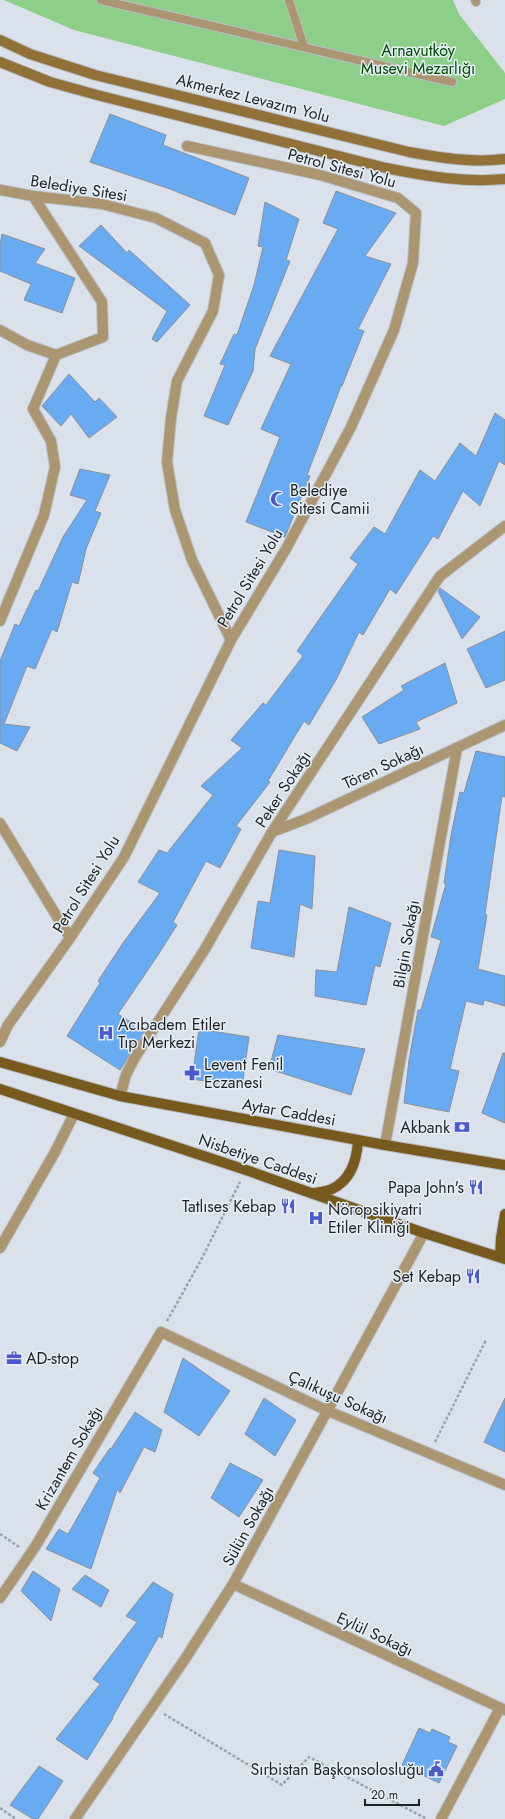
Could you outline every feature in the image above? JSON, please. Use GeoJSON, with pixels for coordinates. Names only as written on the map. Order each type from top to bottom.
{"type":"FeatureCollection","features":[{"type":"Feature","properties":{"kind":"main road","name":"Akmerkez Levazım Yolu"},"geometry":{"type":"LineString","coordinates":[[0,40],[30,54],[95,75],[409,152],[446,159],[487,161],[505,159]]}},
{"type":"Feature","properties":{"kind":"main road"},"geometry":{"type":"LineString","coordinates":[[0,62],[50,82],[386,168],[429,177],[505,179]]}},
{"type":"Feature","properties":{"kind":"main road","name":"Aytar Caddesi"},"geometry":{"type":"LineString","coordinates":[[0,1062],[120,1096],[385,1145],[505,1165]]}},
{"type":"Feature","properties":{"kind":"main road","name":"Nisbetiye Caddesi"},"geometry":{"type":"LineString","coordinates":[[0,1089],[246,1170],[424,1233],[503,1258]]}},
{"type":"Feature","properties":{"kind":"main road"},"geometry":{"type":"LineString","coordinates":[[313,1193],[332,1189],[352,1170],[356,1158],[358,1140]]}},
{"type":"Feature","properties":{"kind":"main road"},"geometry":{"type":"LineString","coordinates":[[503,1258],[501,1238],[505,1214]]}},
{"type":"Feature","properties":{"kind":"street","name":"Petrol Sitesi Yolu"},"geometry":{"type":"LineString","coordinates":[[0,1042],[8,1025],[70,938],[124,857],[231,640],[286,549],[344,440],[394,330],[413,263],[416,213],[398,198],[320,175],[187,146]]}},
{"type":"Feature","properties":{"kind":"street","name":"Belediye Sitesi"},"geometry":{"type":"LineString","coordinates":[[0,190],[33,196],[102,204],[156,218],[206,242],[219,275],[213,311],[177,381],[166,462],[175,510],[192,560],[231,640]]}},
{"type":"Feature","properties":{"kind":"street"},"geometry":{"type":"LineString","coordinates":[[0,330],[27,345],[56,355],[103,337],[102,302],[33,196]]}},
{"type":"Feature","properties":{"kind":"street"},"geometry":{"type":"LineString","coordinates":[[0,621],[44,515],[55,466],[51,441],[33,409],[56,355]]}},
{"type":"Feature","properties":{"kind":"street","name":"Peker Sokağı"},"geometry":{"type":"LineString","coordinates":[[120,1096],[126,1075],[134,1059],[205,949],[272,832],[440,576],[505,526]]}},
{"type":"Feature","properties":{"kind":"street","name":"Tören Sokağı"},"geometry":{"type":"LineString","coordinates":[[272,832],[306,819],[505,724]]}},
{"type":"Feature","properties":{"kind":"street","name":"Bilgin Sokağı"},"geometry":{"type":"LineString","coordinates":[[385,1145],[457,748]]}},
{"type":"Feature","properties":{"kind":"street"},"geometry":{"type":"LineString","coordinates":[[0,823],[70,938]]}},
{"type":"Feature","properties":{"kind":"street"},"geometry":{"type":"LineString","coordinates":[[0,1248],[55,1152],[74,1114]]}},
{"type":"Feature","properties":{"kind":"street","name":"Sülün Sokağı"},"geometry":{"type":"LineString","coordinates":[[75,1819],[152,1707],[233,1584],[424,1233]]}},
{"type":"Feature","properties":{"kind":"street","name":"Çalıkuşu Sokağı"},"geometry":{"type":"LineString","coordinates":[[161,1332],[328,1411],[505,1485]]}},
{"type":"Feature","properties":{"kind":"street","name":"Krizantem Sokağı"},"geometry":{"type":"LineString","coordinates":[[0,1598],[30,1554],[161,1332]]}},
{"type":"Feature","properties":{"kind":"street","name":"Eylül Sokağı"},"geometry":{"type":"LineString","coordinates":[[233,1584],[503,1709]]}},
{"type":"Feature","properties":{"kind":"street"},"geometry":{"type":"LineString","coordinates":[[441,1819],[503,1709]]}},
{"type":"Feature","properties":{"kind":"lane"},"geometry":{"type":"LineString","coordinates":[[101,0],[452,82]]}},
{"type":"Feature","properties":{"kind":"lane"},"geometry":{"type":"LineString","coordinates":[[289,0],[304,47]]}},
{"type":"Feature","properties":{"kind":"path"},"geometry":{"type":"LineString","coordinates":[[161,1332],[204,1254],[246,1170]]}},
{"type":"Feature","properties":{"kind":"path"},"geometry":{"type":"LineString","coordinates":[[429,1453],[486,1340]]}},
{"type":"Feature","properties":{"kind":"path"},"geometry":{"type":"LineString","coordinates":[[0,1534],[30,1554]]}},
{"type":"Feature","properties":{"kind":"path"},"geometry":{"type":"LineString","coordinates":[[152,1707],[282,1785],[309,1757],[427,1819]]}},
{"type":"Feature","properties":{"kind":"path"},"geometry":{"type":"LineString","coordinates":[[0,1808],[16,1819]]}},
{"type":"Feature","properties":{"kind":"green space","name":"Arnavutköy Musevi Mezarlığı"},"geometry":{"type":"Polygon","coordinates":[[[4,0],[453,0],[459,14],[505,73],[505,99],[444,126],[74,30],[4,0]]]}},
{"type":"Feature","properties":{"kind":"building"},"geometry":{"type":"Polygon","coordinates":[[[110,114],[166,135],[163,145],[249,178],[235,215],[170,189],[90,162],[110,114]]]}},
{"type":"Feature","properties":{"kind":"building"},"geometry":{"type":"Polygon","coordinates":[[[336,191],[396,213],[365,256],[391,264],[358,329],[364,331],[341,386],[307,475],[310,476],[285,537],[246,522],[280,437],[261,429],[291,364],[270,356],[338,229],[323,223],[336,191]]]}},
{"type":"Feature","properties":{"kind":"building"},"geometry":{"type":"Polygon","coordinates":[[[265,202],[299,219],[286,260],[290,261],[255,349],[253,371],[228,425],[204,416],[225,365],[220,364],[234,334],[237,335],[254,285],[263,247],[258,246],[265,202]]]}},
{"type":"Feature","properties":{"kind":"building"},"geometry":{"type":"Polygon","coordinates":[[[101,225],[127,253],[129,250],[190,305],[157,342],[152,339],[167,311],[79,246],[101,225]]]}},
{"type":"Feature","properties":{"kind":"building"},"geometry":{"type":"Polygon","coordinates":[[[2,234],[45,249],[35,263],[75,278],[62,313],[24,300],[31,284],[0,271],[0,245],[2,234]]]}},
{"type":"Feature","properties":{"kind":"building"},"geometry":{"type":"Polygon","coordinates":[[[69,374],[95,402],[99,398],[117,417],[89,438],[71,414],[61,426],[42,406],[69,374]]]}},
{"type":"Feature","properties":{"kind":"building"},"geometry":{"type":"Polygon","coordinates":[[[495,413],[505,420],[505,465],[499,461],[480,506],[463,491],[438,539],[433,536],[396,594],[390,589],[363,635],[359,632],[337,678],[309,725],[304,721],[268,781],[270,782],[236,826],[241,829],[220,868],[206,861],[173,922],[177,925],[118,1014],[145,1031],[120,1070],[67,1036],[100,983],[98,981],[123,943],[160,893],[138,882],[159,850],[167,853],[213,795],[201,786],[242,748],[231,740],[263,703],[266,705],[303,656],[297,651],[358,564],[350,558],[374,527],[385,534],[420,470],[435,481],[460,443],[476,456],[495,413]]]}},
{"type":"Feature","properties":{"kind":"building"},"geometry":{"type":"Polygon","coordinates":[[[80,469],[110,475],[95,511],[101,513],[86,549],[78,584],[72,582],[57,632],[52,629],[35,669],[27,666],[4,724],[30,727],[17,751],[0,743],[0,661],[15,624],[19,626],[36,590],[38,591],[63,537],[87,500],[70,495],[80,469]]]}},
{"type":"Feature","properties":{"kind":"building"},"geometry":{"type":"Polygon","coordinates":[[[440,588],[480,617],[462,639],[438,591],[440,588]]]}},
{"type":"Feature","properties":{"kind":"building"},"geometry":{"type":"Polygon","coordinates":[[[505,631],[505,680],[486,688],[467,649],[505,631]]]}},
{"type":"Feature","properties":{"kind":"building"},"geometry":{"type":"Polygon","coordinates":[[[445,663],[457,703],[416,722],[420,729],[379,744],[362,717],[404,690],[401,686],[445,663]]]}},
{"type":"Feature","properties":{"kind":"building"},"geometry":{"type":"Polygon","coordinates":[[[476,751],[505,757],[505,797],[502,796],[485,914],[487,915],[478,969],[505,976],[505,1006],[484,1000],[483,1005],[466,1001],[450,1069],[459,1071],[449,1112],[404,1103],[409,1060],[418,1010],[421,1010],[441,940],[431,937],[446,884],[444,883],[451,835],[460,792],[464,793],[476,751]]]}},
{"type":"Feature","properties":{"kind":"building"},"geometry":{"type":"Polygon","coordinates":[[[279,850],[315,856],[312,909],[300,904],[294,957],[251,948],[258,901],[270,903],[279,850]]]}},
{"type":"Feature","properties":{"kind":"building"},"geometry":{"type":"Polygon","coordinates":[[[349,907],[391,923],[380,967],[375,965],[366,1005],[315,996],[316,970],[337,972],[349,907]]]}},
{"type":"Feature","properties":{"kind":"building"},"geometry":{"type":"Polygon","coordinates":[[[199,1029],[249,1037],[242,1087],[192,1079],[199,1029]]]}},
{"type":"Feature","properties":{"kind":"building"},"geometry":{"type":"Polygon","coordinates":[[[278,1035],[365,1049],[351,1095],[269,1069],[278,1035]]]}},
{"type":"Feature","properties":{"kind":"building"},"geometry":{"type":"Polygon","coordinates":[[[503,1053],[505,1053],[505,1123],[482,1113],[503,1053]]]}},
{"type":"Feature","properties":{"kind":"building"},"geometry":{"type":"Polygon","coordinates":[[[183,1358],[230,1391],[199,1436],[164,1412],[183,1358]]]}},
{"type":"Feature","properties":{"kind":"building"},"geometry":{"type":"Polygon","coordinates":[[[264,1398],[296,1420],[275,1456],[245,1434],[264,1398]]]}},
{"type":"Feature","properties":{"kind":"building"},"geometry":{"type":"Polygon","coordinates":[[[505,1398],[505,1452],[484,1442],[505,1398]]]}},
{"type":"Feature","properties":{"kind":"building"},"geometry":{"type":"Polygon","coordinates":[[[135,1412],[162,1430],[155,1452],[144,1447],[120,1493],[117,1490],[91,1569],[46,1549],[59,1529],[68,1534],[100,1478],[93,1473],[110,1448],[111,1449],[135,1412]]]}},
{"type":"Feature","properties":{"kind":"building"},"geometry":{"type":"Polygon","coordinates":[[[230,1463],[263,1480],[239,1517],[211,1498],[230,1463]]]}},
{"type":"Feature","properties":{"kind":"building"},"geometry":{"type":"Polygon","coordinates":[[[33,1571],[60,1589],[51,1621],[21,1591],[33,1571]]]}},
{"type":"Feature","properties":{"kind":"building"},"geometry":{"type":"Polygon","coordinates":[[[85,1575],[109,1590],[101,1607],[72,1589],[85,1575]]]}},
{"type":"Feature","properties":{"kind":"building"},"geometry":{"type":"Polygon","coordinates":[[[153,1582],[173,1594],[162,1638],[159,1636],[113,1718],[87,1760],[56,1739],[100,1684],[93,1679],[137,1622],[126,1616],[153,1582]]]}},
{"type":"Feature","properties":{"kind":"building"},"geometry":{"type":"Polygon","coordinates":[[[419,1728],[430,1733],[432,1729],[450,1737],[448,1742],[457,1746],[439,1783],[402,1765],[419,1728]]]}},
{"type":"Feature","properties":{"kind":"building"},"geometry":{"type":"Polygon","coordinates":[[[39,1766],[63,1781],[38,1819],[33,1819],[10,1805],[39,1766]]]}},
{"type":"Feature","properties":{"kind":"place","name":"Belediye Sitesi Camii"},"geometry":{"type":"Point","coordinates":[278,499]}},
{"type":"Feature","properties":{"kind":"place","name":"Acıbadem Etiler Tıp Merkezi"},"geometry":{"type":"Point","coordinates":[106,1033]}},
{"type":"Feature","properties":{"kind":"place","name":"Levent Fenil Eczanesi"},"geometry":{"type":"Point","coordinates":[192,1073]}},
{"type":"Feature","properties":{"kind":"place","name":"Akbank"},"geometry":{"type":"Point","coordinates":[462,1127]}},
{"type":"Feature","properties":{"kind":"place","name":"Papa John's"},"geometry":{"type":"Point","coordinates":[476,1187]}},
{"type":"Feature","properties":{"kind":"place","name":"Tatlıses Kebap"},"geometry":{"type":"Point","coordinates":[288,1206]}},
{"type":"Feature","properties":{"kind":"place","name":"Nöropsikiyatri Etiler Kliniği"},"geometry":{"type":"Point","coordinates":[316,1218]}},
{"type":"Feature","properties":{"kind":"place","name":"Set Kebap"},"geometry":{"type":"Point","coordinates":[473,1276]}},
{"type":"Feature","properties":{"kind":"place","name":"AD-stop"},"geometry":{"type":"Point","coordinates":[14,1358]}},
{"type":"Feature","properties":{"kind":"place","name":"Sırbistan Başkonsolosluğu"},"geometry":{"type":"Point","coordinates":[436,1769]}}]}
